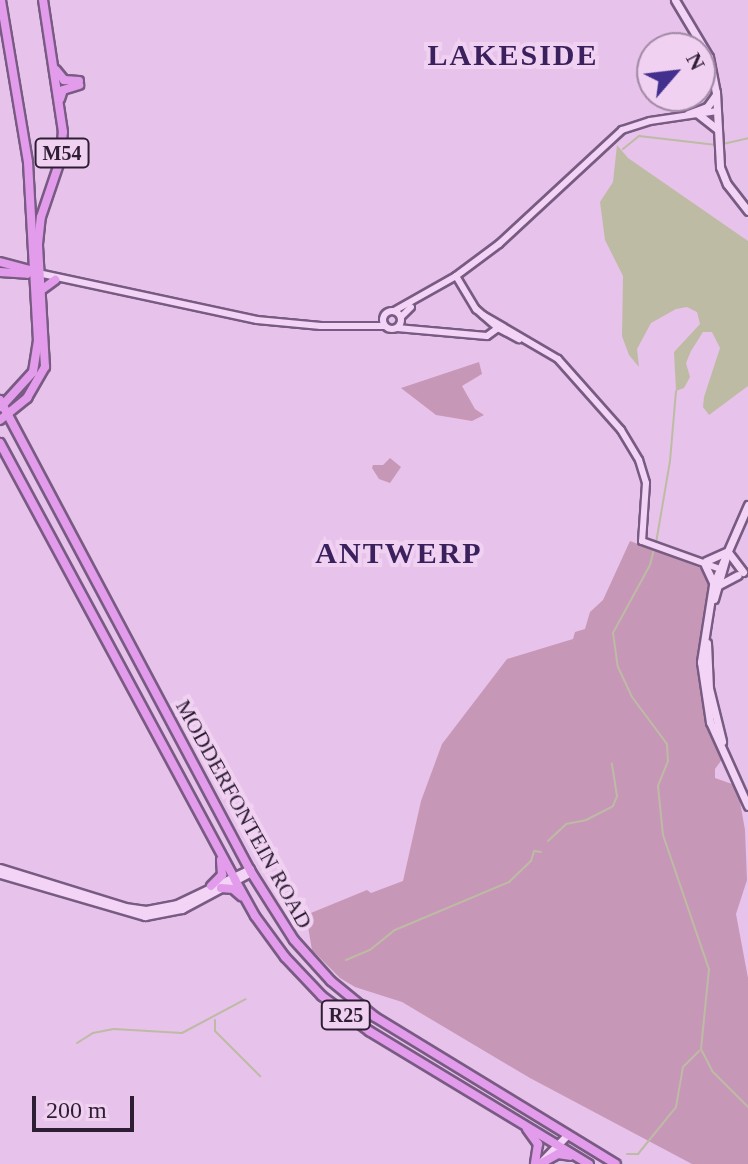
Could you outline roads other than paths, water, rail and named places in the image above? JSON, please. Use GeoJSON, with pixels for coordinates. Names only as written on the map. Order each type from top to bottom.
{"type":"FeatureCollection","features":[{"type":"Feature","properties":{"kind":"main road","name":"M54"},"geometry":{"type":"LineString","coordinates":[[1,0],[28,162],[32,257],[40,292],[45,367],[37,385],[4,417]]}},
{"type":"Feature","properties":{"kind":"main road","name":"M54"},"geometry":{"type":"LineString","coordinates":[[1,404],[27,382],[38,352],[35,274],[41,217],[63,144],[43,0]]}},
{"type":"Feature","properties":{"kind":"main road"},"geometry":{"type":"LineString","coordinates":[[675,0],[694,32]]}},
{"type":"Feature","properties":{"kind":"main road"},"geometry":{"type":"LineString","coordinates":[[53,62],[60,78],[79,83],[63,90],[60,106]]}},
{"type":"Feature","properties":{"kind":"main road"},"geometry":{"type":"LineString","coordinates":[[716,92],[718,158],[727,184],[748,211]]}},
{"type":"Feature","properties":{"kind":"main road"},"geometry":{"type":"LineString","coordinates":[[688,114],[693,112]]}},
{"type":"Feature","properties":{"kind":"main road"},"geometry":{"type":"LineString","coordinates":[[698,114],[718,132]]}},
{"type":"Feature","properties":{"kind":"main road"},"geometry":{"type":"LineString","coordinates":[[18,267],[32,257]]}},
{"type":"Feature","properties":{"kind":"main road"},"geometry":{"type":"LineString","coordinates":[[0,262],[35,274]]}},
{"type":"Feature","properties":{"kind":"main road"},"geometry":{"type":"LineString","coordinates":[[0,272],[35,274]]}},
{"type":"Feature","properties":{"kind":"main road"},"geometry":{"type":"LineString","coordinates":[[40,292],[55,280]]}},
{"type":"Feature","properties":{"kind":"main road","name":"MODDERFONTEIN ROAD"},"geometry":{"type":"LineString","coordinates":[[1,404],[4,417],[250,870],[294,940],[350,999],[402,1035],[616,1164]]}},
{"type":"Feature","properties":{"kind":"main road","name":"MODDERFONTEIN ROAD"},"geometry":{"type":"LineString","coordinates":[[0,443],[255,916],[304,978],[344,1014],[589,1164]]}},
{"type":"Feature","properties":{"kind":"main road"},"geometry":{"type":"LineString","coordinates":[[748,505],[721,567],[701,662],[710,722],[724,747],[748,806]]}},
{"type":"Feature","properties":{"kind":"main road"},"geometry":{"type":"LineString","coordinates":[[716,585],[706,563],[727,551]]}},
{"type":"Feature","properties":{"kind":"main road"},"geometry":{"type":"LineString","coordinates":[[716,585],[740,573],[727,551]]}},
{"type":"Feature","properties":{"kind":"main road"},"geometry":{"type":"LineString","coordinates":[[200,816],[224,869],[221,878],[211,886]]}},
{"type":"Feature","properties":{"kind":"main road"},"geometry":{"type":"LineString","coordinates":[[0,871],[137,910],[171,906],[250,870]]}},
{"type":"Feature","properties":{"kind":"main road"},"geometry":{"type":"LineString","coordinates":[[0,871],[145,916],[182,909],[234,878]]}},
{"type":"Feature","properties":{"kind":"main road"},"geometry":{"type":"LineString","coordinates":[[221,888],[236,891],[255,916]]}},
{"type":"Feature","properties":{"kind":"main road"},"geometry":{"type":"LineString","coordinates":[[518,1120],[536,1140],[537,1164]]}},
{"type":"Feature","properties":{"kind":"main road"},"geometry":{"type":"LineString","coordinates":[[537,1164],[567,1135]]}},
{"type":"Feature","properties":{"kind":"main road"},"geometry":{"type":"LineString","coordinates":[[537,1164],[562,1153],[589,1164]]}},
{"type":"Feature","properties":{"kind":"street"},"geometry":{"type":"LineString","coordinates":[[303,324],[357,323],[383,317],[414,302],[456,277],[520,226],[609,141],[632,126],[717,111]]}},
{"type":"Feature","properties":{"kind":"street"},"geometry":{"type":"LineString","coordinates":[[35,274],[257,320],[384,326],[400,323],[414,302],[456,277]]}},
{"type":"Feature","properties":{"kind":"street"},"geometry":{"type":"LineString","coordinates":[[35,274],[115,291]]}},
{"type":"Feature","properties":{"kind":"street"},"geometry":{"type":"LineString","coordinates":[[456,277],[466,294]]}},
{"type":"Feature","properties":{"kind":"street"},"geometry":{"type":"LineString","coordinates":[[445,284],[458,286],[498,328],[538,346],[577,378],[632,447],[646,483],[642,541],[721,567]]}},
{"type":"Feature","properties":{"kind":"street"},"geometry":{"type":"LineString","coordinates":[[394,311],[400,323],[410,330],[487,336],[498,328]]}},
{"type":"Feature","properties":{"kind":"street"},"geometry":{"type":"LineString","coordinates":[[483,315],[528,341]]}},
{"type":"Feature","properties":{"kind":"street"},"geometry":{"type":"LineString","coordinates":[[383,317],[384,326]]}},
{"type":"Feature","properties":{"kind":"waterway"},"geometry":{"type":"LineString","coordinates":[[623,149],[639,136],[716,145]]}},
{"type":"Feature","properties":{"kind":"waterway"},"geometry":{"type":"LineString","coordinates":[[723,144],[748,138]]}},
{"type":"Feature","properties":{"kind":"waterway"},"geometry":{"type":"LineString","coordinates":[[656,543],[670,461],[676,391]]}},
{"type":"Feature","properties":{"kind":"waterway"},"geometry":{"type":"LineString","coordinates":[[654,549],[650,565],[613,633],[618,667],[632,697],[667,744],[668,761],[658,786],[663,835],[709,969],[701,1049],[712,1071],[748,1107]]}},
{"type":"Feature","properties":{"kind":"waterway"},"geometry":{"type":"LineString","coordinates":[[548,841],[566,824],[586,820],[613,806],[617,796],[612,763]]}},
{"type":"Feature","properties":{"kind":"waterway"},"geometry":{"type":"LineString","coordinates":[[346,960],[370,950],[395,930],[509,882],[531,861],[534,851],[541,852]]}},
{"type":"Feature","properties":{"kind":"waterway"},"geometry":{"type":"LineString","coordinates":[[77,1043],[93,1033],[114,1029],[182,1033],[246,999]]}},
{"type":"Feature","properties":{"kind":"waterway"},"geometry":{"type":"LineString","coordinates":[[215,1020],[215,1031],[260,1076]]}},
{"type":"Feature","properties":{"kind":"waterway"},"geometry":{"type":"LineString","coordinates":[[627,1154],[638,1154],[676,1107],[683,1067],[699,1051]]}},
{"type":"Feature","properties":{"kind":"district","name":"LAKESIDE"},"geometry":{"type":"Point","coordinates":[513,55]}},
{"type":"Feature","properties":{"kind":"district","name":"ANTWERP"},"geometry":{"type":"Point","coordinates":[399,553]}}]}
